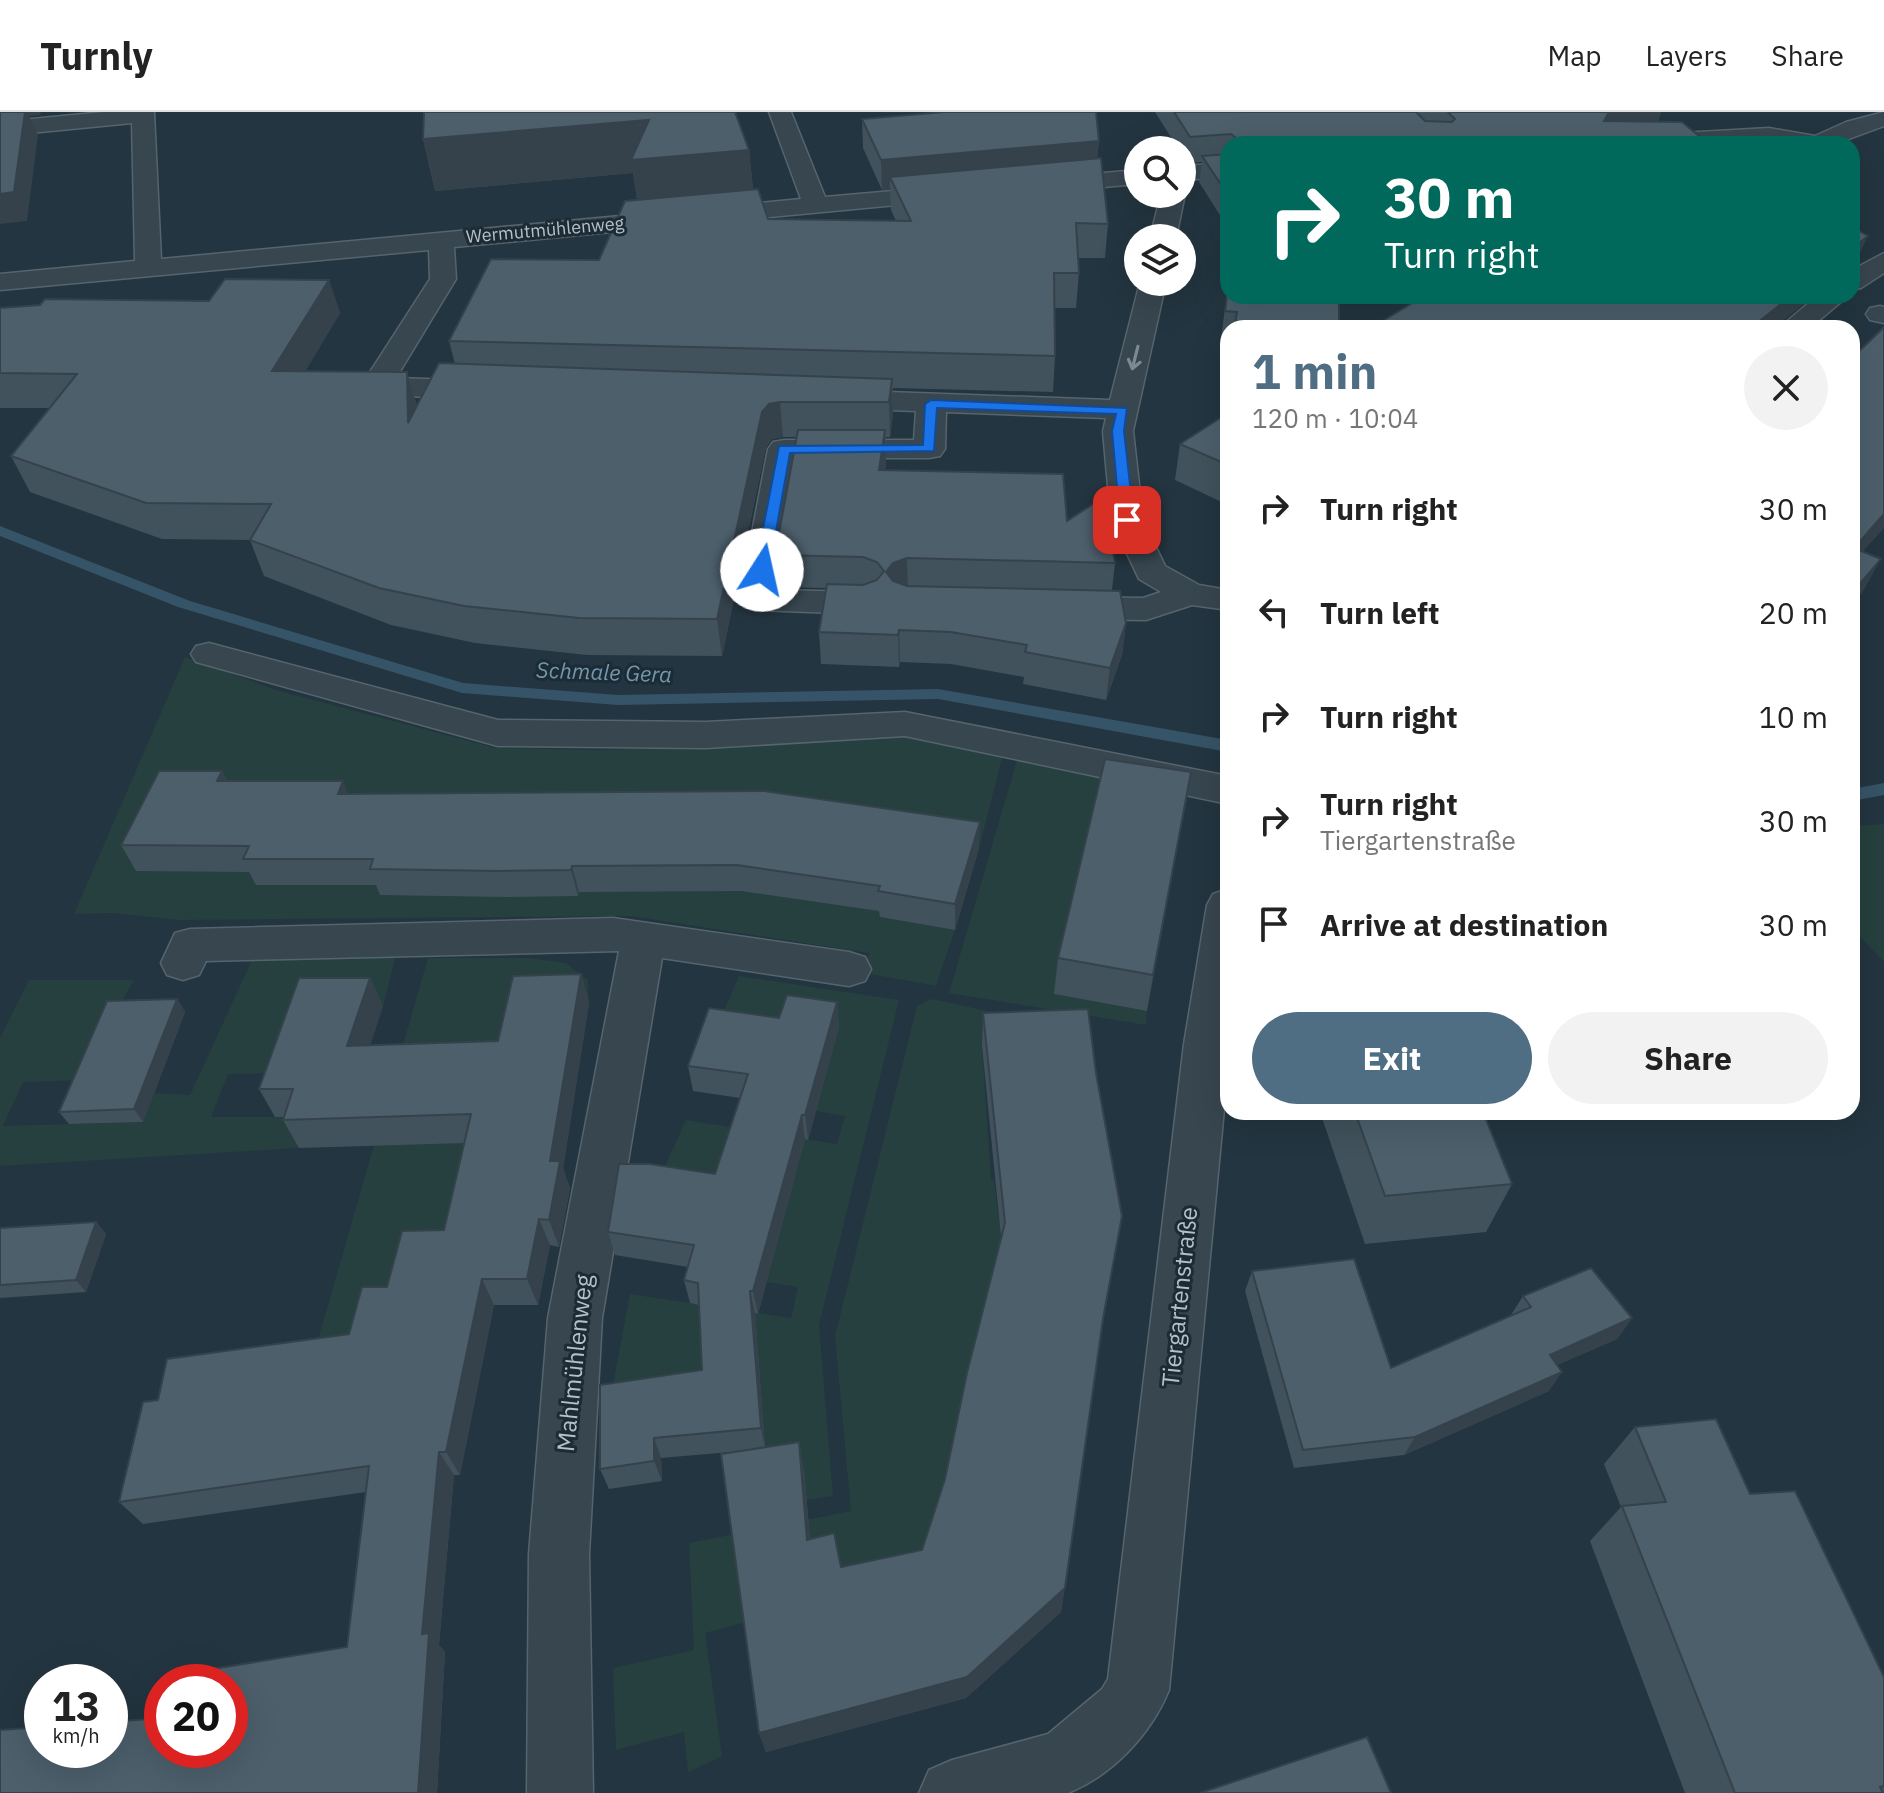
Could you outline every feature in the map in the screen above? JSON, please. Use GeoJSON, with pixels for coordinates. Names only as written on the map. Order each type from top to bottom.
{"type":"FeatureCollection","features":[{"type":"Feature","properties":{"kind":"street"},"geometry":{"type":"LineString","coordinates":[[780,112],[816,205]]}},
{"type":"Feature","properties":{"kind":"street"},"geometry":{"type":"LineString","coordinates":[[0,129],[143,114],[148,267]]}},
{"type":"Feature","properties":{"kind":"street"},"geometry":{"type":"LineString","coordinates":[[1833,136],[1884,119]]}},
{"type":"Feature","properties":{"kind":"street"},"geometry":{"type":"LineString","coordinates":[[1751,136],[1775,136]]}},
{"type":"Feature","properties":{"kind":"street"},"geometry":{"type":"LineString","coordinates":[[1196,172],[1220,171]]}},
{"type":"Feature","properties":{"kind":"street"},"geometry":{"type":"LineString","coordinates":[[1015,188],[1124,178]]}},
{"type":"Feature","properties":{"kind":"street","name":"Wermutmühlenweg"},"geometry":{"type":"LineString","coordinates":[[0,282],[969,192]]}},
{"type":"Feature","properties":{"kind":"street"},"geometry":{"type":"LineString","coordinates":[[441,240],[443,279],[376,386],[515,390]]}},
{"type":"Feature","properties":{"kind":"street"},"geometry":{"type":"LineString","coordinates":[[1150,296],[1118,431],[1127,520],[1151,572],[1190,594],[1220,599]]}},
{"type":"Feature","properties":{"kind":"street"},"geometry":{"type":"LineString","coordinates":[[1803,320],[1824,304]]}},
{"type":"Feature","properties":{"kind":"street"},"geometry":{"type":"LineString","coordinates":[[806,399],[1123,410]]}},
{"type":"Feature","properties":{"kind":"street"},"geometry":{"type":"LineString","coordinates":[[864,603],[756,600],[785,445],[929,449],[931,404]]}},
{"type":"Feature","properties":{"kind":"street"},"geometry":{"type":"LineString","coordinates":[[1035,607],[1146,609],[1190,594]]}},
{"type":"Feature","properties":{"kind":"street"},"geometry":{"type":"LineString","coordinates":[[209,654],[498,733],[706,735],[905,724],[1220,788]]}},
{"type":"Feature","properties":{"kind":"street"},"geometry":{"type":"LineString","coordinates":[[183,963],[190,945],[613,934],[849,969]]}},
{"type":"Feature","properties":{"kind":"street","name":"Mahlmühlenweg"},"geometry":{"type":"LineString","coordinates":[[560,1793],[559,1554],[575,1318],[643,938]]}},
{"type":"Feature","properties":{"kind":"street","name":"Tiergartenstraße"},"geometry":{"type":"LineString","coordinates":[[952,1793],[1065,1762],[1124,1711],[1138,1690],[1207,1044],[1220,958]]}},
{"type":"Feature","properties":{"kind":"green space"},"geometry":{"type":"Polygon","coordinates":[[[185,657],[276,690],[495,748],[602,750],[724,746],[896,733],[936,737],[1002,758],[979,848],[906,837],[880,917],[955,930],[936,986],[865,973],[869,953],[631,916],[179,920],[113,913],[74,914],[185,657]]]}},
{"type":"Feature","properties":{"kind":"green space"},"geometry":{"type":"Polygon","coordinates":[[[1017,760],[1136,784],[1055,994],[1147,1011],[1146,1025],[949,993],[1017,760]]]}},
{"type":"Feature","properties":{"kind":"green space"},"geometry":{"type":"Polygon","coordinates":[[[1884,824],[1884,962],[1860,936],[1860,826],[1884,824]]]}},
{"type":"Feature","properties":{"kind":"green space"},"geometry":{"type":"Polygon","coordinates":[[[396,955],[383,1006],[313,1007],[290,1073],[228,1074],[211,1117],[309,1117],[299,1148],[0,1166],[0,1038],[29,980],[134,980],[115,1014],[88,1080],[23,1082],[3,1126],[143,1122],[154,1093],[190,1095],[252,960],[396,955]]]}},
{"type":"Feature","properties":{"kind":"green space"},"geometry":{"type":"Polygon","coordinates":[[[428,958],[529,958],[566,963],[588,980],[589,1003],[523,1005],[514,1047],[428,1143],[565,1141],[370,1342],[315,1350],[428,958]]]}},
{"type":"Feature","properties":{"kind":"green space"},"geometry":{"type":"Polygon","coordinates":[[[739,976],[899,1000],[819,1325],[833,1496],[806,1500],[767,1475],[708,1392],[609,1406],[630,1294],[791,1318],[798,1287],[766,1282],[655,1188],[686,1120],[837,1144],[845,1116],[816,1111],[714,1033],[739,976]]]}},
{"type":"Feature","properties":{"kind":"green space"},"geometry":{"type":"Polygon","coordinates":[[[932,999],[1085,1032],[982,1047],[991,1180],[994,1180],[1003,1254],[923,1574],[705,1633],[722,1756],[688,1772],[684,1732],[616,1750],[613,1668],[694,1650],[689,1543],[851,1511],[835,1336],[917,1006],[932,999]]]}},
{"type":"Feature","properties":{"kind":"building"},"geometry":{"type":"Polygon","coordinates":[[[0,112],[25,112],[14,192],[0,194],[0,112]]]}},
{"type":"Feature","properties":{"kind":"building"},"geometry":{"type":"Polygon","coordinates":[[[424,112],[735,112],[749,150],[631,160],[649,120],[423,139],[424,112]]]}},
{"type":"Feature","properties":{"kind":"building"},"geometry":{"type":"Polygon","coordinates":[[[944,112],[1096,112],[1099,141],[881,160],[862,119],[944,112]]]}},
{"type":"Feature","properties":{"kind":"building"},"geometry":{"type":"Polygon","coordinates":[[[1174,112],[1416,112],[1425,121],[1452,122],[1455,119],[1448,112],[1609,112],[1604,121],[1682,122],[1699,136],[1234,136],[1189,136],[1174,112]]]}},
{"type":"Feature","properties":{"kind":"building"},"geometry":{"type":"Polygon","coordinates":[[[1220,155],[1220,183],[1202,156],[1220,155]]]}},
{"type":"Feature","properties":{"kind":"building"},"geometry":{"type":"Polygon","coordinates":[[[1101,158],[1108,224],[1076,223],[1079,273],[1054,273],[1055,356],[449,341],[491,259],[599,260],[625,201],[758,189],[768,219],[911,221],[890,177],[1101,158]]]}},
{"type":"Feature","properties":{"kind":"building"},"geometry":{"type":"Polygon","coordinates":[[[1860,232],[1868,236],[1860,242],[1860,232]]]}},
{"type":"Feature","properties":{"kind":"building"},"geometry":{"type":"Polygon","coordinates":[[[225,279],[329,280],[272,371],[407,372],[408,423],[439,363],[892,379],[889,402],[780,402],[769,404],[762,412],[717,619],[579,618],[464,606],[379,588],[250,540],[271,504],[146,503],[11,456],[77,374],[0,373],[0,308],[40,305],[45,299],[209,301],[225,279]]]}},
{"type":"Feature","properties":{"kind":"building"},"geometry":{"type":"Polygon","coordinates":[[[1226,304],[1339,304],[1339,320],[1236,320],[1237,312],[1225,311],[1226,304]]]}},
{"type":"Feature","properties":{"kind":"building"},"geometry":{"type":"Polygon","coordinates":[[[1411,304],[1781,304],[1761,320],[1384,320],[1411,304]]]}},
{"type":"Feature","properties":{"kind":"building"},"geometry":{"type":"Polygon","coordinates":[[[1884,327],[1884,514],[1860,541],[1860,350],[1884,327]]]}},
{"type":"Feature","properties":{"kind":"building"},"geometry":{"type":"Polygon","coordinates":[[[1220,418],[1220,462],[1180,444],[1220,418]]]}},
{"type":"Feature","properties":{"kind":"building"},"geometry":{"type":"Polygon","coordinates":[[[798,430],[885,430],[879,470],[1063,474],[1067,521],[1104,497],[1115,563],[907,558],[893,563],[886,572],[893,581],[907,586],[1120,591],[1126,623],[1110,668],[1025,652],[1027,645],[951,632],[899,630],[898,635],[819,632],[827,584],[863,585],[877,580],[884,571],[877,562],[863,557],[775,555],[798,430]]]}},
{"type":"Feature","properties":{"kind":"building"},"geometry":{"type":"Polygon","coordinates":[[[1860,550],[1881,559],[1860,584],[1860,550]]]}},
{"type":"Feature","properties":{"kind":"building"},"geometry":{"type":"Polygon","coordinates":[[[1105,759],[1191,772],[1153,975],[1058,958],[1105,759]]]}},
{"type":"Feature","properties":{"kind":"building"},"geometry":{"type":"Polygon","coordinates":[[[159,771],[222,771],[217,781],[343,781],[338,794],[764,791],[980,822],[955,904],[878,891],[880,886],[737,865],[572,866],[571,870],[498,871],[370,869],[373,859],[243,859],[249,846],[121,845],[159,771]]]}},
{"type":"Feature","properties":{"kind":"building"},"geometry":{"type":"Polygon","coordinates":[[[581,974],[550,1161],[560,1161],[549,1220],[539,1219],[527,1279],[482,1279],[446,1452],[439,1452],[422,1634],[429,1633],[418,1793],[0,1793],[0,1730],[24,1728],[24,1768],[128,1768],[128,1721],[144,1719],[144,1768],[248,1768],[248,1664],[243,1664],[347,1647],[369,1466],[119,1502],[143,1402],[158,1400],[167,1359],[349,1334],[362,1287],[387,1287],[402,1231],[444,1230],[471,1114],[283,1120],[293,1089],[259,1089],[299,978],[370,978],[347,1046],[498,1041],[513,976],[581,974]]]}},
{"type":"Feature","properties":{"kind":"building"},"geometry":{"type":"Polygon","coordinates":[[[787,995],[837,1002],[753,1291],[750,1291],[761,1428],[654,1438],[654,1461],[600,1469],[600,1385],[702,1370],[698,1283],[684,1280],[694,1245],[608,1232],[619,1164],[650,1164],[715,1174],[748,1074],[688,1066],[709,1008],[779,1018],[787,995]]]}},
{"type":"Feature","properties":{"kind":"building"},"geometry":{"type":"Polygon","coordinates":[[[177,999],[134,1109],[59,1112],[107,1001],[177,999]]]}},
{"type":"Feature","properties":{"kind":"building"},"geometry":{"type":"Polygon","coordinates":[[[1088,1009],[1096,1073],[1122,1216],[1103,1319],[1065,1588],[967,1677],[759,1733],[721,1454],[799,1442],[807,1540],[834,1533],[841,1567],[922,1550],[945,1479],[967,1373],[1005,1223],[983,1013],[1088,1009]]]}},
{"type":"Feature","properties":{"kind":"building"},"geometry":{"type":"Polygon","coordinates":[[[1358,1120],[1486,1120],[1512,1184],[1385,1196],[1358,1120]]]}},
{"type":"Feature","properties":{"kind":"building"},"geometry":{"type":"Polygon","coordinates":[[[96,1222],[76,1280],[0,1285],[0,1228],[96,1222]]]}},
{"type":"Feature","properties":{"kind":"building"},"geometry":{"type":"Polygon","coordinates":[[[1354,1259],[1391,1368],[1531,1307],[1523,1296],[1591,1268],[1632,1318],[1550,1355],[1562,1372],[1415,1437],[1303,1450],[1252,1271],[1354,1259]]]}},
{"type":"Feature","properties":{"kind":"building"},"geometry":{"type":"Polygon","coordinates":[[[1716,1419],[1750,1494],[1795,1491],[1884,1677],[1884,1786],[1880,1787],[1883,1793],[1735,1793],[1622,1506],[1666,1502],[1635,1427],[1716,1419]]]}},
{"type":"Feature","properties":{"kind":"building"},"geometry":{"type":"Polygon","coordinates":[[[1367,1737],[1391,1793],[1200,1793],[1367,1737]]]}},
{"type":"Feature","properties":{"kind":"waterway","name":"Schmale Gera"},"geometry":{"type":"LineString","coordinates":[[0,531],[184,604],[462,688],[618,700],[938,694],[1220,745]]}},
{"type":"Feature","properties":{"kind":"waterway","name":"Schmale Gera"},"geometry":{"type":"LineString","coordinates":[[1860,794],[1884,789]]}},
{"type":"Feature","properties":{"kind":"route"},"geometry":{"type":"LineString","coordinates":[[762,570],[784,449],[929,449],[931,404],[1123,410],[1118,431],[1127,520]]}}]}
